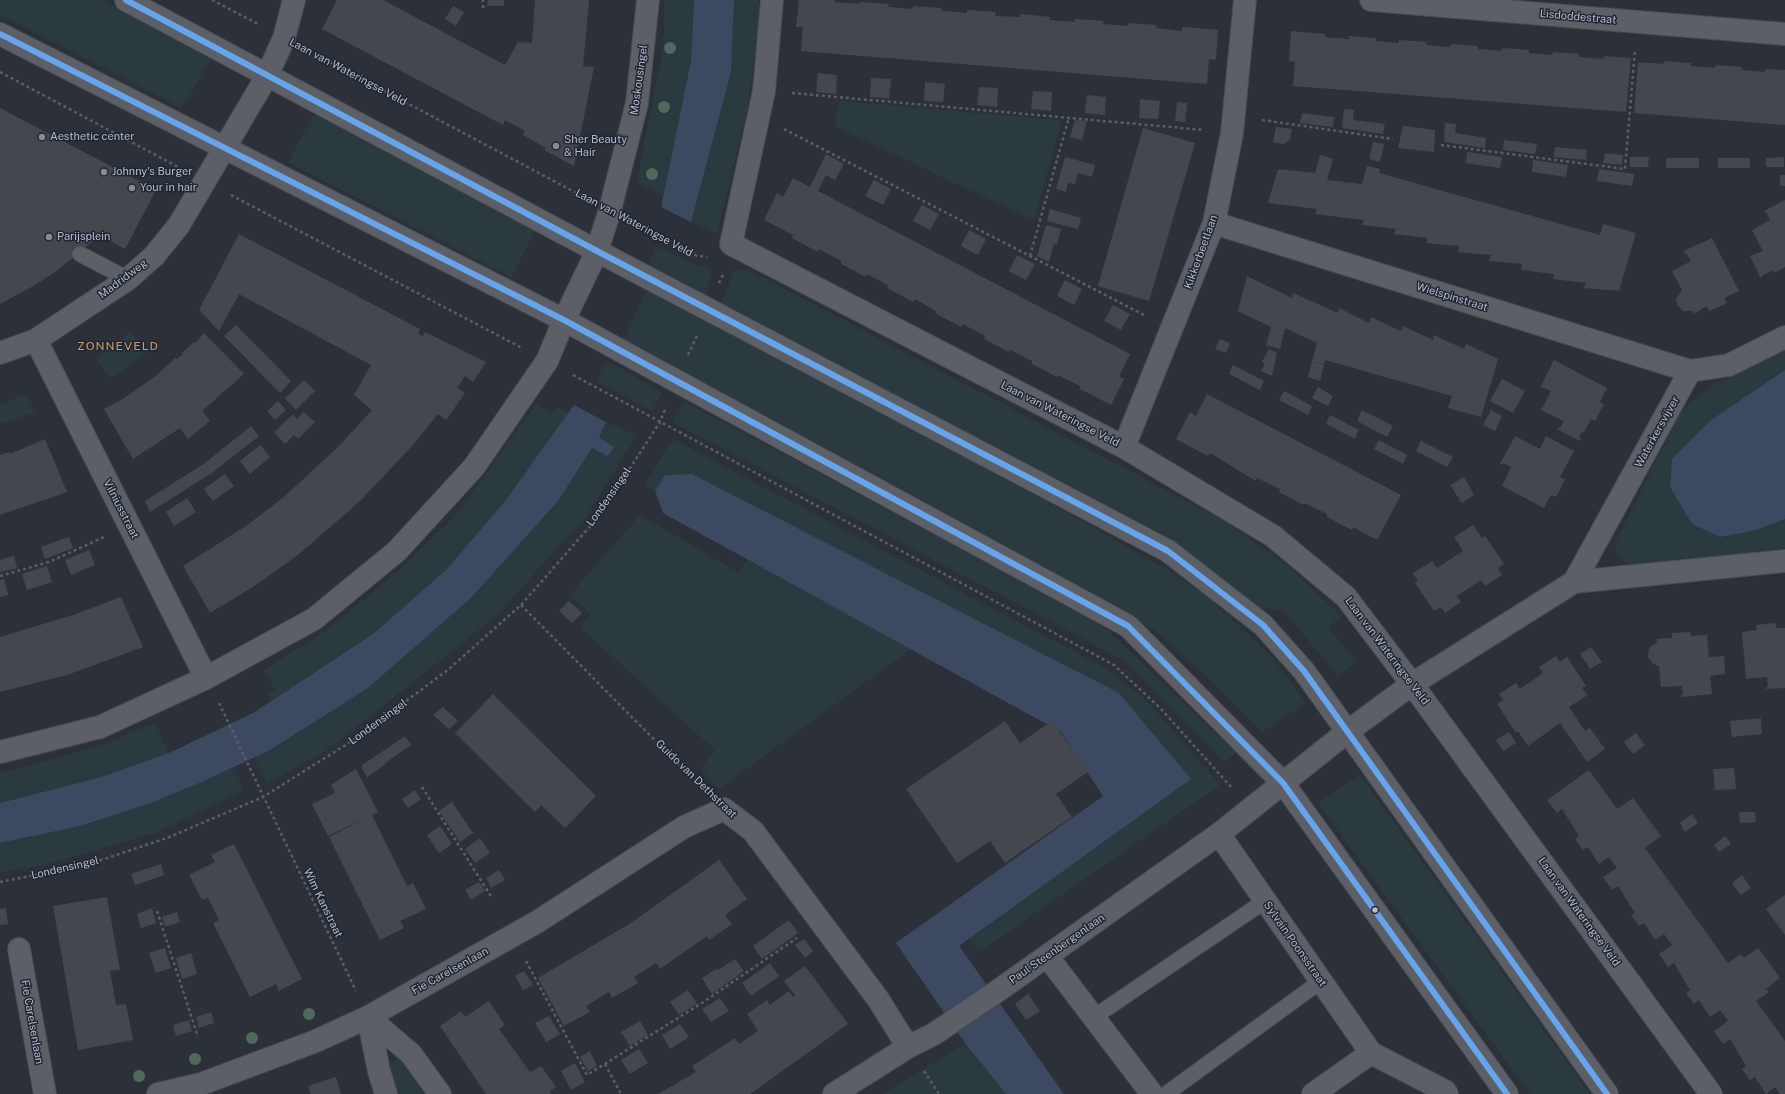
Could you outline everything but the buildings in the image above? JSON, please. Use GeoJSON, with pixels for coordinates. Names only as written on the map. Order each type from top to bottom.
{"type":"FeatureCollection","features":[{"type":"Feature","properties":{"kind":"street"},"geometry":{"type":"LineString","coordinates":[[126,0],[597,252],[1168,551],[1263,625],[1304,671],[1607,1094]]}},
{"type":"Feature","properties":{"kind":"street"},"geometry":{"type":"LineString","coordinates":[[224,147],[267,76],[284,38],[294,0]]}},
{"type":"Feature","properties":{"kind":"street","name":"Moskousingel"},"geometry":{"type":"LineString","coordinates":[[597,252],[610,210],[637,103],[648,0]]}},
{"type":"Feature","properties":{"kind":"street"},"geometry":{"type":"LineString","coordinates":[[731,244],[764,90],[772,0]]}},
{"type":"Feature","properties":{"kind":"street","name":"Kikkerbeetlaan"},"geometry":{"type":"LineString","coordinates":[[1124,447],[1214,223],[1233,124],[1245,0]]}},
{"type":"Feature","properties":{"kind":"street","name":"Lisdoddestraat"},"geometry":{"type":"LineString","coordinates":[[1370,0],[1785,34]]}},
{"type":"Feature","properties":{"kind":"street"},"geometry":{"type":"LineString","coordinates":[[0,34],[564,320],[1128,626],[1283,783],[1507,1094]]}},
{"type":"Feature","properties":{"kind":"street","name":"Madridweg"},"geometry":{"type":"LineString","coordinates":[[0,353],[36,340],[128,279],[154,256],[179,225],[224,147]]}},
{"type":"Feature","properties":{"kind":"street","name":"Wielspinstraat"},"geometry":{"type":"LineString","coordinates":[[1214,223],[1690,371]]}},
{"type":"Feature","properties":{"kind":"street","name":"Laan van Wateringse Veld"},"geometry":{"type":"LineString","coordinates":[[731,244],[1124,447],[1273,536],[1346,597],[1412,684],[1711,1094]]}},
{"type":"Feature","properties":{"kind":"street"},"geometry":{"type":"LineString","coordinates":[[0,752],[100,727],[206,678],[314,620],[397,551],[474,467],[547,361],[564,320],[597,252]]}},
{"type":"Feature","properties":{"kind":"street"},"geometry":{"type":"LineString","coordinates":[[1690,371],[1729,365],[1785,336]]}},
{"type":"Feature","properties":{"kind":"street","name":"Vilniusstraat"},"geometry":{"type":"LineString","coordinates":[[36,340],[206,678]]}},
{"type":"Feature","properties":{"kind":"street","name":"Waterkersvijver"},"geometry":{"type":"LineString","coordinates":[[1574,582],[1690,371]]}},
{"type":"Feature","properties":{"kind":"street","name":"Waterkersvijver"},"geometry":{"type":"LineString","coordinates":[[1347,732],[1412,684],[1574,582],[1785,561]]}},
{"type":"Feature","properties":{"kind":"street","name":"Paul Steenbergenlaan"},"geometry":{"type":"LineString","coordinates":[[834,1094],[908,1048],[934,1034],[999,990],[1219,834],[1347,732]]}},
{"type":"Feature","properties":{"kind":"street","name":"Guido van Dethstraat"},"geometry":{"type":"LineString","coordinates":[[724,809],[752,831],[878,999],[908,1048]]}},
{"type":"Feature","properties":{"kind":"street","name":"Fie Carelsenlaan"},"geometry":{"type":"LineString","coordinates":[[158,1094],[208,1081],[316,1041],[368,1017],[512,936],[684,827],[724,809]]}},
{"type":"Feature","properties":{"kind":"street","name":"Sylvain Poonsstraat"},"geometry":{"type":"LineString","coordinates":[[1219,834],[1371,1053],[1445,1091],[1447,1094]]}},
{"type":"Feature","properties":{"kind":"street","name":"Fie Carelsenlaan"},"geometry":{"type":"LineString","coordinates":[[19,949],[45,1094]]}},
{"type":"Feature","properties":{"kind":"street"},"geometry":{"type":"LineString","coordinates":[[1047,956],[1152,1094]]}},
{"type":"Feature","properties":{"kind":"street"},"geometry":{"type":"LineString","coordinates":[[368,1017],[379,1071],[386,1094]]}},
{"type":"Feature","properties":{"kind":"street"},"geometry":{"type":"LineString","coordinates":[[368,1017],[411,1054],[440,1094]]}},
{"type":"Feature","properties":{"kind":"street"},"geometry":{"type":"LineString","coordinates":[[1313,1094],[1371,1053]]}},
{"type":"Feature","properties":{"kind":"lane"},"geometry":{"type":"LineString","coordinates":[[80,254],[128,279]]}},
{"type":"Feature","properties":{"kind":"lane"},"geometry":{"type":"LineString","coordinates":[[1094,1017],[1265,901]]}},
{"type":"Feature","properties":{"kind":"lane"},"geometry":{"type":"LineString","coordinates":[[1166,1094],[1321,981]]}},
{"type":"Feature","properties":{"kind":"path","name":"Laan van Wateringse Veld"},"geometry":{"type":"LineString","coordinates":[[212,0],[697,256],[705,257],[719,254],[731,244]]}},
{"type":"Feature","properties":{"kind":"path"},"geometry":{"type":"LineString","coordinates":[[483,0],[483,8]]}},
{"type":"Feature","properties":{"kind":"path"},"geometry":{"type":"LineString","coordinates":[[1441,145],[1626,169],[1637,22]]}},
{"type":"Feature","properties":{"kind":"path"},"geometry":{"type":"LineString","coordinates":[[0,72],[547,361],[1114,665],[1161,709],[1232,788],[1219,834]]}},
{"type":"Feature","properties":{"kind":"path"},"geometry":{"type":"LineString","coordinates":[[764,90],[1069,117],[1233,124],[1393,139]]}},
{"type":"Feature","properties":{"kind":"path"},"geometry":{"type":"LineString","coordinates":[[759,116],[1171,329]]}},
{"type":"Feature","properties":{"kind":"path"},"geometry":{"type":"LineString","coordinates":[[1030,256],[1069,117]]}},
{"type":"Feature","properties":{"kind":"path","name":"Londensingel"},"geometry":{"type":"LineString","coordinates":[[0,882],[86,865],[167,838],[263,797],[355,739],[449,669],[521,605],[599,516],[660,422]]}},
{"type":"Feature","properties":{"kind":"path"},"geometry":{"type":"LineString","coordinates":[[0,576],[49,562],[130,526]]}},
{"type":"Feature","properties":{"kind":"path","name":"Guido van Dethstraat"},"geometry":{"type":"LineString","coordinates":[[521,605],[724,809]]}},
{"type":"Feature","properties":{"kind":"path","name":"Wim Kanstraat"},"geometry":{"type":"LineString","coordinates":[[222,709],[368,1017]]}},
{"type":"Feature","properties":{"kind":"path"},"geometry":{"type":"LineString","coordinates":[[422,787],[492,898]]}},
{"type":"Feature","properties":{"kind":"path"},"geometry":{"type":"LineString","coordinates":[[157,912],[198,1038]]}},
{"type":"Feature","properties":{"kind":"path"},"geometry":{"type":"LineString","coordinates":[[512,936],[588,1075],[821,923]]}},
{"type":"Feature","properties":{"kind":"path"},"geometry":{"type":"LineString","coordinates":[[605,1064],[621,1094]]}},
{"type":"Feature","properties":{"kind":"shaded area"},"geometry":{"type":"Polygon","coordinates":[[[0,0],[105,0],[212,57],[182,108],[0,15],[0,0]]]}},
{"type":"Feature","properties":{"kind":"shaded area"},"geometry":{"type":"Polygon","coordinates":[[[664,0],[694,0],[691,61],[663,196],[637,181],[664,43],[664,0]]]}},
{"type":"Feature","properties":{"kind":"shaded area"},"geometry":{"type":"Polygon","coordinates":[[[734,0],[759,0],[760,13],[748,107],[717,234],[691,222],[731,72],[734,0]]]}},
{"type":"Feature","properties":{"kind":"shaded area"},"geometry":{"type":"Polygon","coordinates":[[[840,101],[1062,120],[1034,220],[834,126],[840,101]]]}},
{"type":"Feature","properties":{"kind":"shaded area"},"geometry":{"type":"Polygon","coordinates":[[[315,113],[536,229],[511,277],[288,162],[315,113]]]}},
{"type":"Feature","properties":{"kind":"shaded area"},"geometry":{"type":"Polygon","coordinates":[[[656,247],[698,266],[706,266],[712,273],[705,297],[648,265],[656,247]]]}},
{"type":"Feature","properties":{"kind":"shaded area"},"geometry":{"type":"Polygon","coordinates":[[[745,268],[1224,521],[1288,566],[1341,616],[1328,628],[1357,661],[1338,676],[1283,610],[1257,608],[1200,561],[722,303],[734,271],[745,268]]]}},
{"type":"Feature","properties":{"kind":"shaded area"},"geometry":{"type":"Polygon","coordinates":[[[648,287],[1069,513],[1201,590],[1271,656],[1306,703],[1262,732],[1207,677],[1156,631],[1028,558],[624,339],[648,287]]]}},
{"type":"Feature","properties":{"kind":"shaded area"},"geometry":{"type":"Polygon","coordinates":[[[130,332],[146,353],[110,379],[96,358],[130,332]]]}},
{"type":"Feature","properties":{"kind":"shaded area"},"geometry":{"type":"Polygon","coordinates":[[[1785,350],[1785,370],[1711,420],[1757,530],[1785,519],[1785,547],[1766,555],[1630,565],[1618,557],[1615,544],[1678,417],[1688,404],[1710,387],[1785,350]]]}},
{"type":"Feature","properties":{"kind":"shaded area"},"geometry":{"type":"Polygon","coordinates":[[[607,361],[662,392],[652,411],[596,381],[607,361]]]}},
{"type":"Feature","properties":{"kind":"shaded area"},"geometry":{"type":"Polygon","coordinates":[[[27,394],[35,412],[0,424],[0,404],[27,394]]]}},
{"type":"Feature","properties":{"kind":"shaded area"},"geometry":{"type":"Polygon","coordinates":[[[683,401],[1099,622],[1236,753],[1224,762],[1122,659],[672,422],[683,401]]]}},
{"type":"Feature","properties":{"kind":"shaded area"},"geometry":{"type":"Polygon","coordinates":[[[536,404],[552,413],[558,407],[569,413],[506,500],[447,569],[373,634],[271,701],[268,694],[276,690],[263,671],[325,631],[397,572],[456,515],[536,404]]]}},
{"type":"Feature","properties":{"kind":"shaded area"},"geometry":{"type":"Polygon","coordinates":[[[606,422],[636,436],[586,517],[495,617],[330,748],[267,784],[254,758],[270,750],[368,688],[471,598],[558,501],[592,447],[606,456],[613,447],[599,437],[606,422]]]}},
{"type":"Feature","properties":{"kind":"shaded area"},"geometry":{"type":"Polygon","coordinates":[[[673,439],[1107,669],[1149,703],[1220,785],[979,952],[969,939],[1190,779],[1119,693],[692,474],[665,475],[655,491],[644,485],[673,439]]]}},
{"type":"Feature","properties":{"kind":"shaded area"},"geometry":{"type":"Polygon","coordinates":[[[640,515],[738,572],[748,560],[911,649],[719,789],[701,769],[715,750],[580,627],[591,614],[570,595],[640,515]]]}},
{"type":"Feature","properties":{"kind":"shaded area"},"geometry":{"type":"Polygon","coordinates":[[[155,723],[169,753],[98,778],[0,803],[0,773],[96,747],[155,723]]]}},
{"type":"Feature","properties":{"kind":"shaded area"},"geometry":{"type":"Polygon","coordinates":[[[233,768],[244,790],[158,832],[45,865],[0,872],[0,843],[80,826],[148,804],[233,768]]]}},
{"type":"Feature","properties":{"kind":"shaded area"},"geometry":{"type":"Polygon","coordinates":[[[1360,775],[1590,1094],[1530,1094],[1318,803],[1360,775]]]}},
{"type":"Feature","properties":{"kind":"shaded area"},"geometry":{"type":"Polygon","coordinates":[[[965,1043],[1006,1094],[882,1094],[937,1061],[965,1043]]]}},
{"type":"Feature","properties":{"kind":"shaded area"},"geometry":{"type":"Polygon","coordinates":[[[399,1058],[425,1094],[396,1094],[386,1064],[399,1058]]]}},
{"type":"Feature","properties":{"kind":"water"},"geometry":{"type":"Polygon","coordinates":[[[694,0],[734,0],[731,72],[691,222],[661,207],[691,61],[694,0]]]}},
{"type":"Feature","properties":{"kind":"water"},"geometry":{"type":"Polygon","coordinates":[[[1785,370],[1785,519],[1757,530],[1720,537],[1692,524],[1670,487],[1672,459],[1711,420],[1785,370]]]}},
{"type":"Feature","properties":{"kind":"water"},"geometry":{"type":"Polygon","coordinates":[[[574,405],[606,422],[599,437],[614,447],[610,453],[607,456],[592,448],[558,501],[471,598],[368,688],[270,750],[204,781],[148,804],[80,826],[0,843],[0,803],[98,778],[169,753],[253,713],[373,634],[447,569],[506,500],[574,405]]]}},
{"type":"Feature","properties":{"kind":"water"},"geometry":{"type":"Polygon","coordinates":[[[692,474],[1119,693],[1191,779],[959,946],[1064,1094],[1006,1094],[965,1043],[896,943],[1103,796],[1061,732],[663,513],[655,491],[665,475],[692,474]]]}},
{"type":"Feature","properties":{"kind":"transit line"},"geometry":{"type":"LineString","coordinates":[[126,0],[597,251],[1168,551],[1263,625],[1304,671],[1607,1094]]}},
{"type":"Feature","properties":{"kind":"transit line"},"geometry":{"type":"LineString","coordinates":[[0,34],[564,320],[1128,626],[1283,783],[1507,1094]]}},
{"type":"Feature","properties":{"kind":"place","name":"Aesthetic center"},"geometry":{"type":"Point","coordinates":[42,137]}},
{"type":"Feature","properties":{"kind":"place","name":"Sher Beauty & Hair"},"geometry":{"type":"Point","coordinates":[556,146]}},
{"type":"Feature","properties":{"kind":"place","name":"Johnny's Burger"},"geometry":{"type":"Point","coordinates":[104,172]}},
{"type":"Feature","properties":{"kind":"place","name":"Your in hair"},"geometry":{"type":"Point","coordinates":[132,188]}},
{"type":"Feature","properties":{"kind":"place","name":"Parijsplein"},"geometry":{"type":"Point","coordinates":[49,237]}},
{"type":"Feature","properties":{"kind":"district","name":"ZONNEVELD"},"geometry":{"type":"Point","coordinates":[118,346]}}]}
